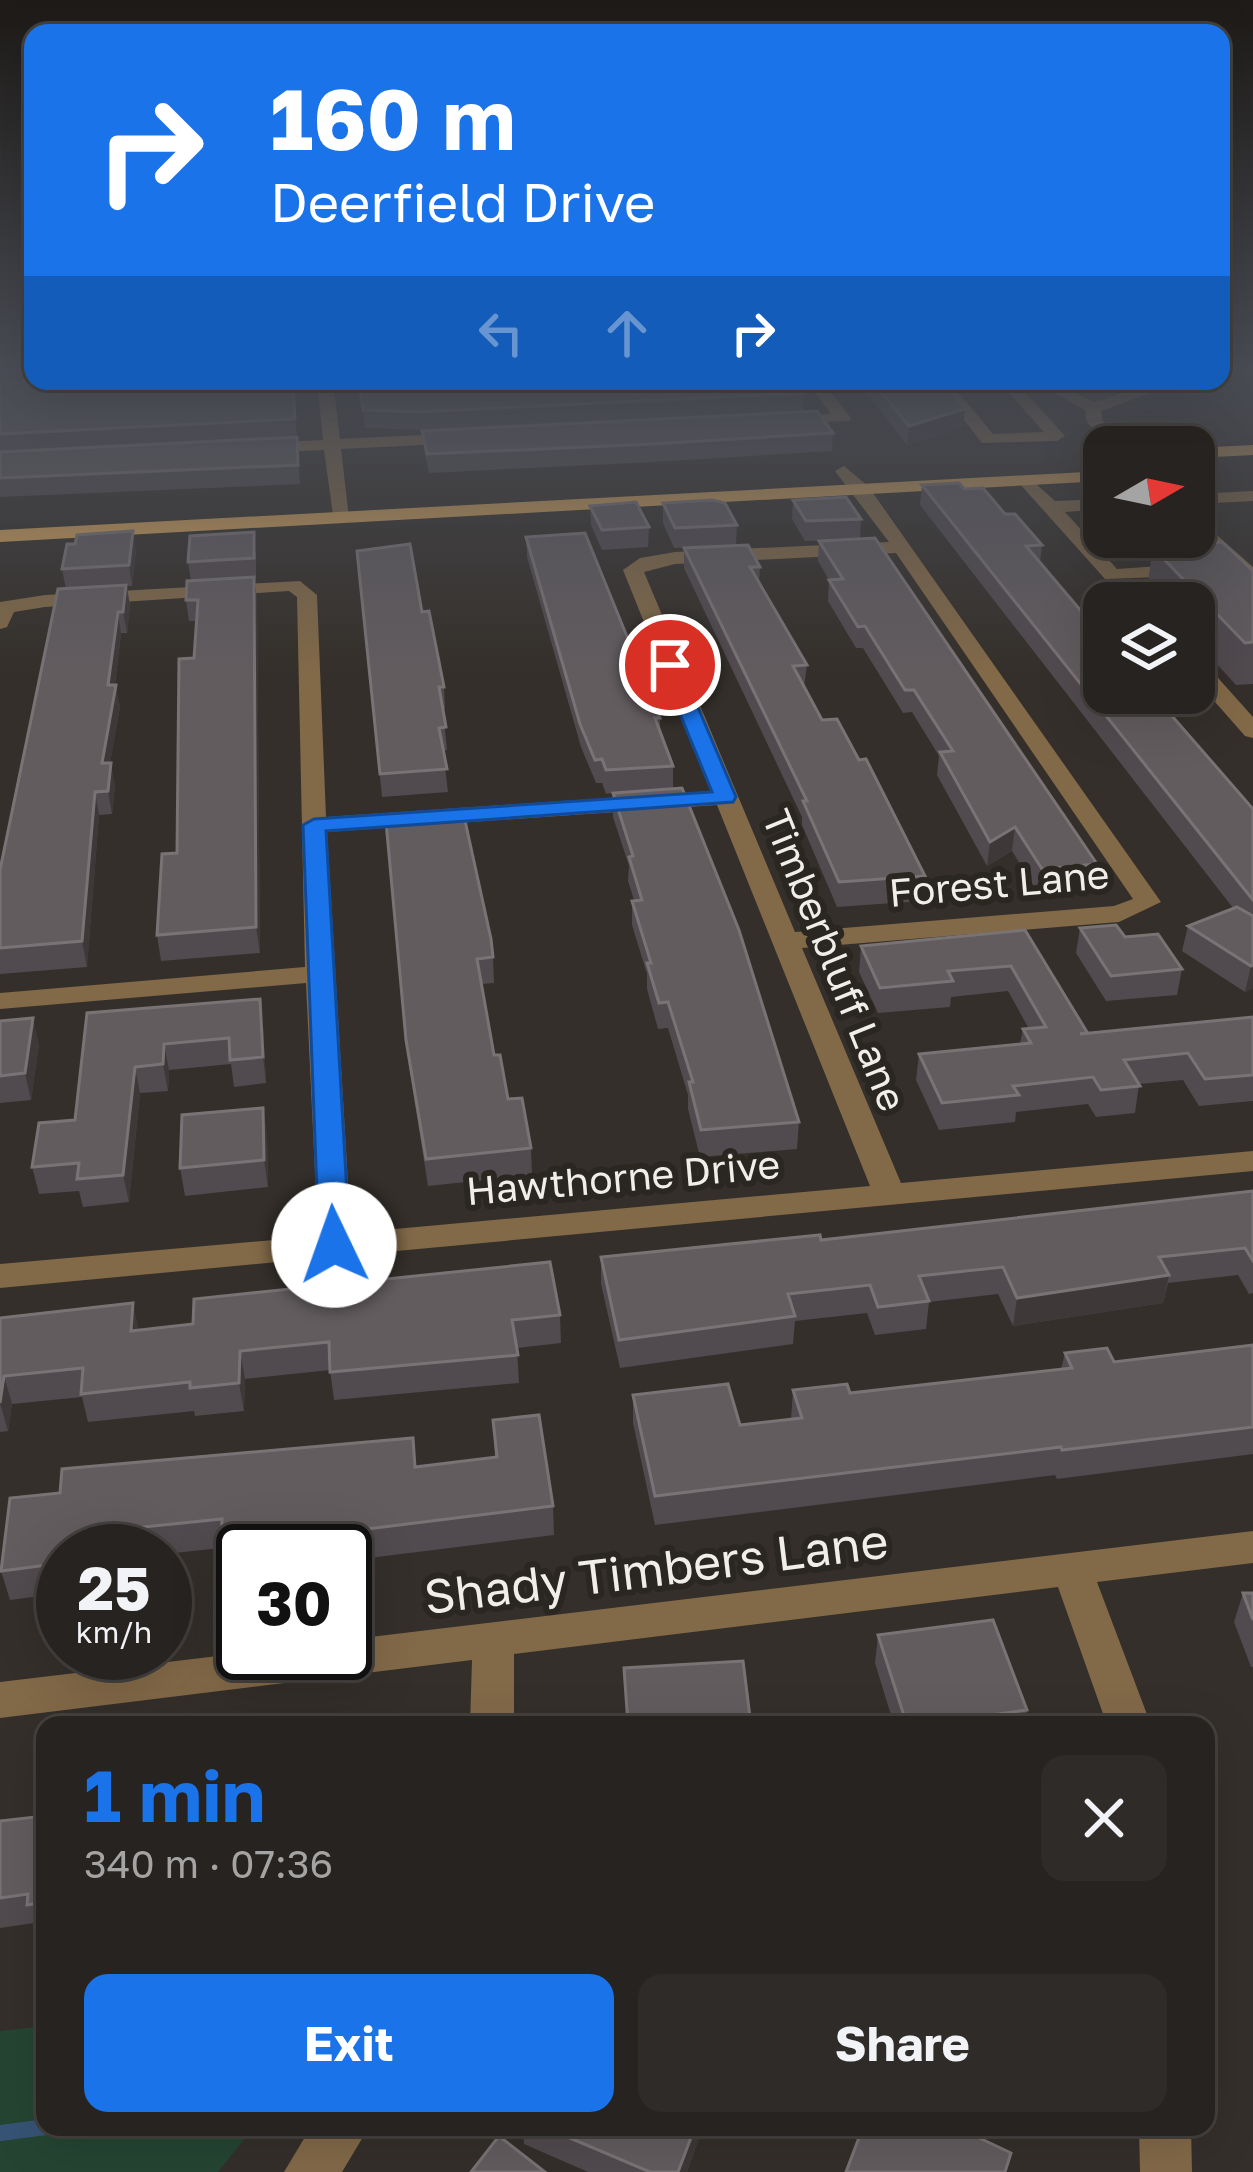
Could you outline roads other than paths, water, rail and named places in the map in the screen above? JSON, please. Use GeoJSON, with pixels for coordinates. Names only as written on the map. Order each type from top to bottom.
{"type":"FeatureCollection","features":[{"type":"Feature","properties":{"kind":"main road"},"geometry":{"type":"LineString","coordinates":[[0,536],[825,472]]}},
{"type":"Feature","properties":{"kind":"main road"},"geometry":{"type":"LineString","coordinates":[[0,517],[862,490],[1083,477]]}},
{"type":"Feature","properties":{"kind":"street"},"geometry":{"type":"LineString","coordinates":[[336,472],[339,508]]}},
{"type":"Feature","properties":{"kind":"street"},"geometry":{"type":"LineString","coordinates":[[845,472],[901,547]]}},
{"type":"Feature","properties":{"kind":"street"},"geometry":{"type":"LineString","coordinates":[[1026,480],[1118,582]]}},
{"type":"Feature","properties":{"kind":"street"},"geometry":{"type":"LineString","coordinates":[[1215,498],[1253,496]]}},
{"type":"Feature","properties":{"kind":"street"},"geometry":{"type":"LineString","coordinates":[[1051,507],[1083,507]]}},
{"type":"Feature","properties":{"kind":"street"},"geometry":{"type":"LineString","coordinates":[[1215,541],[1247,573]]}},
{"type":"Feature","properties":{"kind":"street","name":"Timberbluff Lane"},"geometry":{"type":"LineString","coordinates":[[890,1195],[633,571],[647,562],[901,547]]}},
{"type":"Feature","properties":{"kind":"street","name":"Forest Lane"},"geometry":{"type":"LineString","coordinates":[[783,941],[1118,914],[1148,902],[901,547]]}},
{"type":"Feature","properties":{"kind":"street"},"geometry":{"type":"LineString","coordinates":[[1112,575],[1247,573]]}},
{"type":"Feature","properties":{"kind":"street"},"geometry":{"type":"LineString","coordinates":[[0,622],[6,607],[45,601],[293,585],[307,596],[319,974],[334,1245]]}},
{"type":"Feature","properties":{"kind":"street"},"geometry":{"type":"LineString","coordinates":[[1215,688],[1253,731]]}},
{"type":"Feature","properties":{"kind":"street"},"geometry":{"type":"LineString","coordinates":[[314,825],[725,797]]}},
{"type":"Feature","properties":{"kind":"street"},"geometry":{"type":"LineString","coordinates":[[0,1001],[319,974]]}},
{"type":"Feature","properties":{"kind":"street","name":"Hawthorne Drive"},"geometry":{"type":"LineString","coordinates":[[0,1276],[1253,1161]]}},
{"type":"Feature","properties":{"kind":"street","name":"Shady Timbers Lane"},"geometry":{"type":"LineString","coordinates":[[0,1700],[1253,1547]]}},
{"type":"Feature","properties":{"kind":"street"},"geometry":{"type":"LineString","coordinates":[[1072,1569],[1126,1716]]}},
{"type":"Feature","properties":{"kind":"street"},"geometry":{"type":"LineString","coordinates":[[492,1716],[493,1639]]}},
{"type":"Feature","properties":{"kind":"street"},"geometry":{"type":"LineString","coordinates":[[310,2172],[336,2136]]}},
{"type":"Feature","properties":{"kind":"street"},"geometry":{"type":"LineString","coordinates":[[1166,2136],[1166,2172]]}},
{"type":"Feature","properties":{"kind":"waterway"},"geometry":{"type":"LineString","coordinates":[[0,2133],[36,2128]]}}]}
